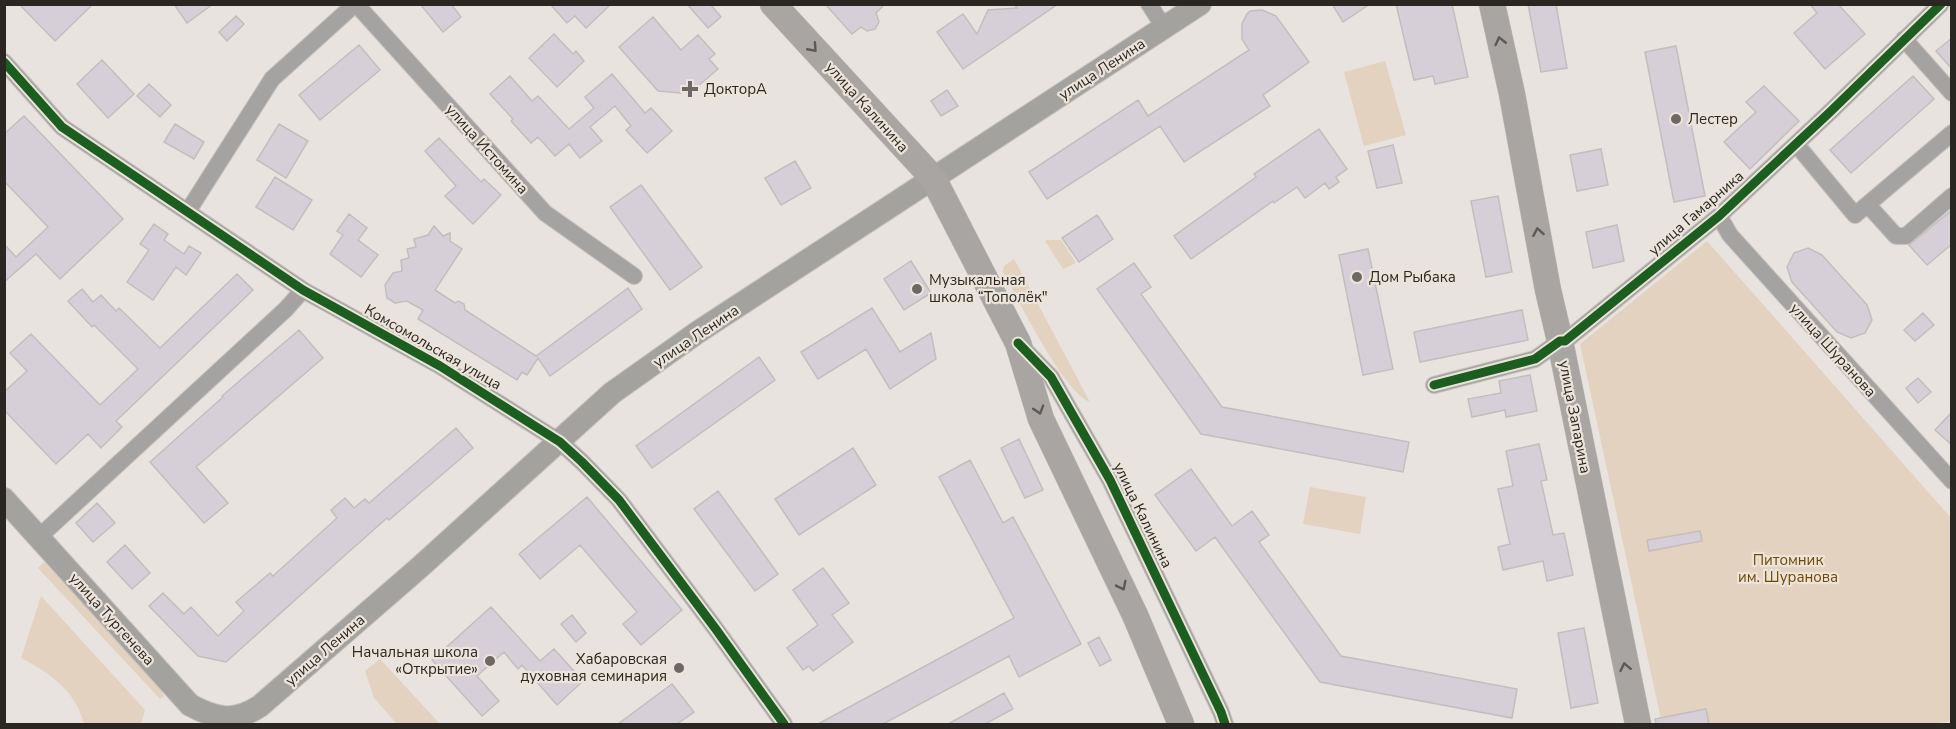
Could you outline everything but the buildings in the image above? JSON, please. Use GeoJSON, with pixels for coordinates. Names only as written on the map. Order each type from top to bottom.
{"type":"FeatureCollection","features":[{"type":"Feature","properties":{"kind":"main road","name":"улица Калинина"},"geometry":{"type":"LineString","coordinates":[[773,4],[933,178],[1018,343],[1041,418],[1135,615],[1181,724]]}},
{"type":"Feature","properties":{"kind":"main road","name":"улица Ленина"},"geometry":{"type":"LineString","coordinates":[[231,718],[247,715],[260,706],[560,442],[612,393],[679,346],[1200,4]]}},
{"type":"Feature","properties":{"kind":"main road","name":"улица Запарина"},"geometry":{"type":"LineString","coordinates":[[1492,4],[1512,94],[1548,290],[1638,724]]}},
{"type":"Feature","properties":{"kind":"main road","name":"улица Тургенева"},"geometry":{"type":"LineString","coordinates":[[4,499],[190,705],[208,715],[231,718]]}},
{"type":"Feature","properties":{"kind":"street"},"geometry":{"type":"LineString","coordinates":[[188,211],[272,79],[356,4]]}},
{"type":"Feature","properties":{"kind":"street","name":"улица Истомина"},"geometry":{"type":"LineString","coordinates":[[356,4],[545,213],[634,276]]}},
{"type":"Feature","properties":{"kind":"street"},"geometry":{"type":"LineString","coordinates":[[1149,4],[1165,28]]}},
{"type":"Feature","properties":{"kind":"street","name":"улица Гамарника"},"geometry":{"type":"LineString","coordinates":[[1434,385],[1535,359],[1560,341],[1565,341],[1719,216],[1941,4]]}},
{"type":"Feature","properties":{"kind":"street"},"geometry":{"type":"LineString","coordinates":[[1904,39],[1952,93]]}},
{"type":"Feature","properties":{"kind":"street","name":"Комсомольская улица"},"geometry":{"type":"LineString","coordinates":[[4,62],[62,127],[303,290],[440,366],[560,442],[619,500],[784,724]]}},
{"type":"Feature","properties":{"kind":"street"},"geometry":{"type":"LineString","coordinates":[[1796,144],[1855,215],[1952,133]]}},
{"type":"Feature","properties":{"kind":"street"},"geometry":{"type":"LineString","coordinates":[[1868,206],[1896,236],[1900,237],[1906,236],[1952,196]]}},
{"type":"Feature","properties":{"kind":"street","name":"улица Шуранова"},"geometry":{"type":"LineString","coordinates":[[1719,216],[1730,235],[1952,481]]}},
{"type":"Feature","properties":{"kind":"street"},"geometry":{"type":"LineString","coordinates":[[39,537],[286,309],[303,290]]}},
{"type":"Feature","properties":{"kind":"street","name":"улица Калинина"},"geometry":{"type":"LineString","coordinates":[[1018,343],[1051,376],[1110,480],[1221,711],[1225,724]]}},
{"type":"Feature","properties":{"kind":"green space"},"geometry":{"type":"Polygon","coordinates":[[[1385,61],[1406,135],[1364,146],[1344,72],[1385,61]]]}},
{"type":"Feature","properties":{"kind":"green space"},"geometry":{"type":"Polygon","coordinates":[[[1061,240],[1076,263],[1063,269],[1045,241],[1061,240]]]}},
{"type":"Feature","properties":{"kind":"green space","name":"Питомник им. Шуранова"},"geometry":{"type":"Polygon","coordinates":[[[1707,241],[1951,518],[1951,721],[1931,724],[1662,724],[1580,344],[1707,241]]]}},
{"type":"Feature","properties":{"kind":"green space"},"geometry":{"type":"Polygon","coordinates":[[[1014,259],[1090,402],[1079,395],[1068,382],[1030,323],[1003,272],[1004,266],[1014,259]]]}},
{"type":"Feature","properties":{"kind":"green space"},"geometry":{"type":"Polygon","coordinates":[[[1310,487],[1366,497],[1360,534],[1303,524],[1310,487]]]}},
{"type":"Feature","properties":{"kind":"green space"},"geometry":{"type":"Polygon","coordinates":[[[45,561],[158,686],[164,696],[160,699],[38,568],[45,561]]]}},
{"type":"Feature","properties":{"kind":"green space"},"geometry":{"type":"Polygon","coordinates":[[[41,596],[145,710],[141,724],[84,724],[75,702],[60,684],[21,658],[41,596]]]}},
{"type":"Feature","properties":{"kind":"green space"},"geometry":{"type":"Polygon","coordinates":[[[380,659],[440,724],[397,724],[374,698],[365,671],[380,659]]]}},
{"type":"Feature","properties":{"kind":"cycle path"},"geometry":{"type":"LineString","coordinates":[[1434,385],[1535,359],[1560,341],[1565,341],[1719,216],[1941,4]]}},
{"type":"Feature","properties":{"kind":"cycle path"},"geometry":{"type":"LineString","coordinates":[[4,62],[62,127],[303,290],[440,366],[560,442],[619,500],[784,724]]}},
{"type":"Feature","properties":{"kind":"cycle path"},"geometry":{"type":"LineString","coordinates":[[1018,343],[1051,377],[1110,480],[1225,724]]}},
{"type":"Feature","properties":{"kind":"place","name":"ДокторА"},"geometry":{"type":"Point","coordinates":[690,89]}},
{"type":"Feature","properties":{"kind":"place","name":"Лестер"},"geometry":{"type":"Point","coordinates":[1676,119]}},
{"type":"Feature","properties":{"kind":"place","name":"Дом Рыбака"},"geometry":{"type":"Point","coordinates":[1357,277]}},
{"type":"Feature","properties":{"kind":"place","name":"Музыкальная школа “Тополёк\""},"geometry":{"type":"Point","coordinates":[917,289]}},
{"type":"Feature","properties":{"kind":"place","name":"Начальная школа «Открытие»"},"geometry":{"type":"Point","coordinates":[490,661]}},
{"type":"Feature","properties":{"kind":"place","name":"Хабаровская духовная семинария"},"geometry":{"type":"Point","coordinates":[679,668]}}]}
